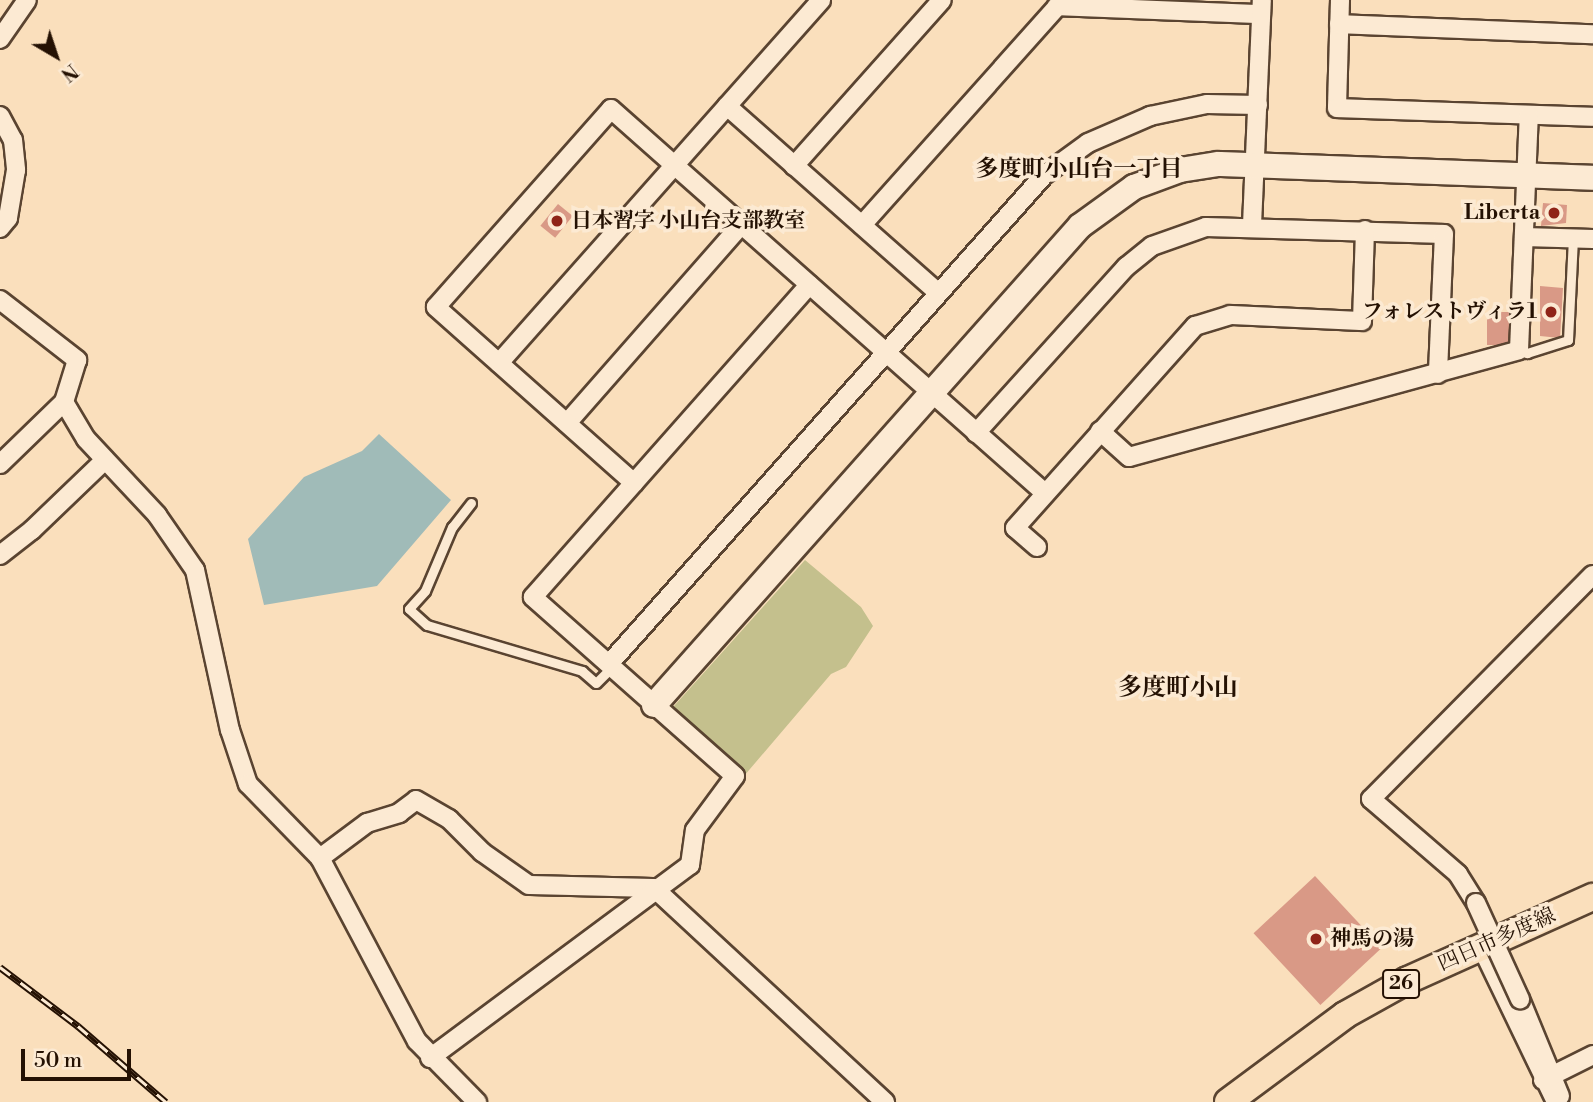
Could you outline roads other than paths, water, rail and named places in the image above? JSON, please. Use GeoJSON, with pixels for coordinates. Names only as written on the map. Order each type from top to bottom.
{"type":"FeatureCollection","features":[{"type":"Feature","properties":{"kind":"main road","name":"四日市多度線"},"geometry":{"type":"LineString","coordinates":[[1227,1102],[1345,1015],[1481,946],[1593,897]]}},
{"type":"Feature","properties":{"kind":"street"},"geometry":{"type":"LineString","coordinates":[[0,39],[27,0]]}},
{"type":"Feature","properties":{"kind":"street"},"geometry":{"type":"LineString","coordinates":[[499,363],[821,0]]}},
{"type":"Feature","properties":{"kind":"street"},"geometry":{"type":"LineString","coordinates":[[794,166],[942,0]]}},
{"type":"Feature","properties":{"kind":"street"},"geometry":{"type":"LineString","coordinates":[[1340,0],[1337,108],[1593,117]]}},
{"type":"Feature","properties":{"kind":"street"},"geometry":{"type":"LineString","coordinates":[[862,225],[1060,3],[1261,7],[1252,225]]}},
{"type":"Feature","properties":{"kind":"street"},"geometry":{"type":"LineString","coordinates":[[1339,24],[1593,34]]}},
{"type":"Feature","properties":{"kind":"street"},"geometry":{"type":"LineString","coordinates":[[610,665],[1039,181],[1088,144],[1128,123],[1207,104],[1258,105]]}},
{"type":"Feature","properties":{"kind":"street"},"geometry":{"type":"LineString","coordinates":[[727,106],[938,293]]}},
{"type":"Feature","properties":{"kind":"street"},"geometry":{"type":"LineString","coordinates":[[634,483],[436,307],[611,109],[1045,493]]}},
{"type":"Feature","properties":{"kind":"street"},"geometry":{"type":"LineString","coordinates":[[1100,431],[1129,457],[1519,350],[1529,115]]}},
{"type":"Feature","properties":{"kind":"street"},"geometry":{"type":"LineString","coordinates":[[0,116],[13,140],[16,170],[8,218],[0,228]]}},
{"type":"Feature","properties":{"kind":"street"},"geometry":{"type":"LineString","coordinates":[[654,705],[1097,210],[1134,187],[1180,170],[1255,164],[1593,178]]}},
{"type":"Feature","properties":{"kind":"street"},"geometry":{"type":"LineString","coordinates":[[567,423],[741,225]]}},
{"type":"Feature","properties":{"kind":"street"},"geometry":{"type":"LineString","coordinates":[[976,433],[1139,256],[1189,231],[1252,225],[1444,234],[1438,374]]}},
{"type":"Feature","properties":{"kind":"street"},"geometry":{"type":"LineString","coordinates":[[1037,547],[1016,528],[1178,342],[1205,321],[1230,315],[1362,321],[1365,230]]}},
{"type":"Feature","properties":{"kind":"street"},"geometry":{"type":"LineString","coordinates":[[1524,237],[1593,239]]}},
{"type":"Feature","properties":{"kind":"street"},"geometry":{"type":"LineString","coordinates":[[430,1058],[654,888],[690,865],[695,830],[735,776],[533,597],[808,285]]}},
{"type":"Feature","properties":{"kind":"street"},"geometry":{"type":"LineString","coordinates":[[0,300],[77,360],[64,402],[0,464]]}},
{"type":"Feature","properties":{"kind":"street"},"geometry":{"type":"LineString","coordinates":[[64,402],[86,439],[158,515],[195,570],[230,730],[248,784],[320,859],[393,1000],[430,1058],[478,1102]]}},
{"type":"Feature","properties":{"kind":"street"},"geometry":{"type":"LineString","coordinates":[[0,555],[32,530],[105,460]]}},
{"type":"Feature","properties":{"kind":"street"},"geometry":{"type":"LineString","coordinates":[[1559,1102],[1520,999],[1476,903],[1458,874],[1371,799],[1593,575]]}},
{"type":"Feature","properties":{"kind":"street"},"geometry":{"type":"LineString","coordinates":[[320,859],[367,823],[400,813],[416,800],[449,819],[482,852],[529,885],[654,888],[885,1102]]}},
{"type":"Feature","properties":{"kind":"street"},"geometry":{"type":"LineString","coordinates":[[1481,946],[1549,1078]]}},
{"type":"Feature","properties":{"kind":"street"},"geometry":{"type":"LineString","coordinates":[[1549,1078],[1593,1055]]}},
{"type":"Feature","properties":{"kind":"lane"},"geometry":{"type":"LineString","coordinates":[[1519,350],[1527,353],[1568,340],[1573,239]]}},
{"type":"Feature","properties":{"kind":"lane"},"geometry":{"type":"LineString","coordinates":[[471,503],[452,527],[425,591],[409,609],[427,625],[582,671],[596,683],[610,665]]}},
{"type":"Feature","properties":{"kind":"water"},"geometry":{"type":"Polygon","coordinates":[[[379,434],[451,500],[377,586],[264,605],[248,539],[304,477],[362,451],[379,434]]]}},
{"type":"Feature","properties":{"kind":"railway"},"geometry":{"type":"LineString","coordinates":[[0,967],[78,1026],[166,1102]]}},
{"type":"Feature","properties":{"kind":"place","name":"Liberta"},"geometry":{"type":"Point","coordinates":[1554,213]}},
{"type":"Feature","properties":{"kind":"place","name":"日本習字 小山台支部教室"},"geometry":{"type":"Point","coordinates":[557,221]}},
{"type":"Feature","properties":{"kind":"place","name":"フォレストヴィラ1"},"geometry":{"type":"Point","coordinates":[1551,312]}},
{"type":"Feature","properties":{"kind":"place","name":"神馬の湯"},"geometry":{"type":"Point","coordinates":[1316,939]}},
{"type":"Feature","properties":{"kind":"district","name":"多度町小山台一丁目"},"geometry":{"type":"Point","coordinates":[1079,169]}},
{"type":"Feature","properties":{"kind":"district","name":"多度町小山"},"geometry":{"type":"Point","coordinates":[1178,689]}}]}
